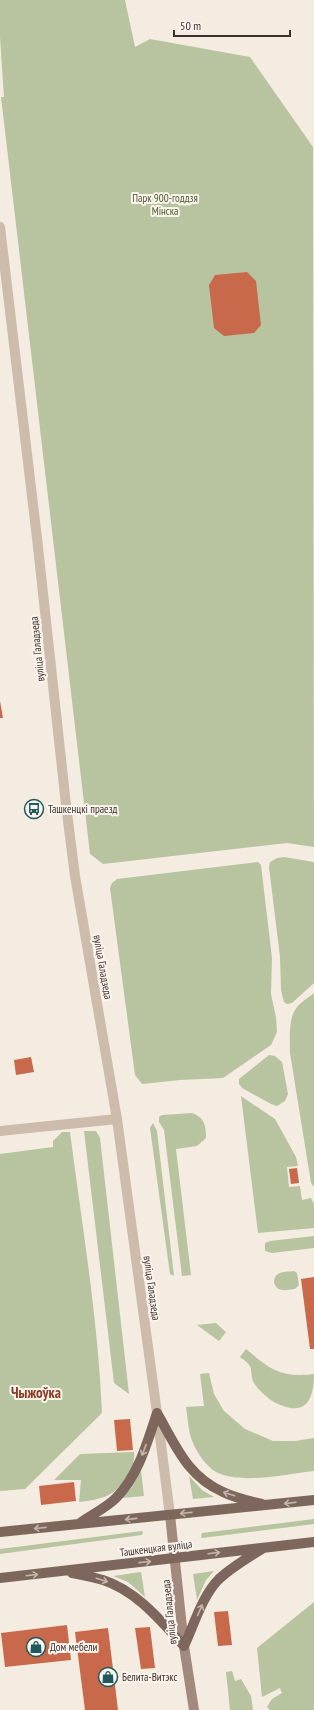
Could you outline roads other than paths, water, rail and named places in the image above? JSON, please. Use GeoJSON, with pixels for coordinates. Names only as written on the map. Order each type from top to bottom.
{"type":"FeatureCollection","features":[{"type":"Feature","properties":{"kind":"main road"},"geometry":{"type":"LineString","coordinates":[[157,1413],[184,1462],[204,1481],[224,1493],[266,1506]]}},
{"type":"Feature","properties":{"kind":"main road"},"geometry":{"type":"LineString","coordinates":[[78,1524],[115,1500],[129,1482],[142,1454],[157,1413]]}},
{"type":"Feature","properties":{"kind":"main road"},"geometry":{"type":"LineString","coordinates":[[0,1532],[314,1500]]}},
{"type":"Feature","properties":{"kind":"main road","name":"вуліца Галадзеда"},"geometry":{"type":"LineString","coordinates":[[170,1515],[184,1646],[194,1710]]}},
{"type":"Feature","properties":{"kind":"main road","name":"Ташкенцкая вуліца"},"geometry":{"type":"LineString","coordinates":[[0,1578],[268,1546],[314,1542]]}},
{"type":"Feature","properties":{"kind":"main road"},"geometry":{"type":"LineString","coordinates":[[65,1571],[103,1580],[122,1588],[150,1609],[184,1646],[206,1599],[218,1580],[236,1564],[268,1546]]}},
{"type":"Feature","properties":{"kind":"street","name":"вуліца Галадзеда"},"geometry":{"type":"LineString","coordinates":[[0,227],[76,884],[117,1119],[170,1515]]}},
{"type":"Feature","properties":{"kind":"street"},"geometry":{"type":"LineString","coordinates":[[4,1131],[117,1119]]}},
{"type":"Feature","properties":{"kind":"place","name":"Ташкенцкі праезд"},"geometry":{"type":"Point","coordinates":[34,809]}},
{"type":"Feature","properties":{"kind":"place","name":"Дом мебели"},"geometry":{"type":"Point","coordinates":[36,1647]}},
{"type":"Feature","properties":{"kind":"place","name":"Белита-Витэкс"},"geometry":{"type":"Point","coordinates":[108,1677]}},
{"type":"Feature","properties":{"kind":"district","name":"Чыжоўка"},"geometry":{"type":"Point","coordinates":[36,1392]}},
{"type":"Feature","properties":{"kind":"park label","name":"Парк 900-годдзя Мінска"},"geometry":{"type":"Point","coordinates":[165,204]}}]}
